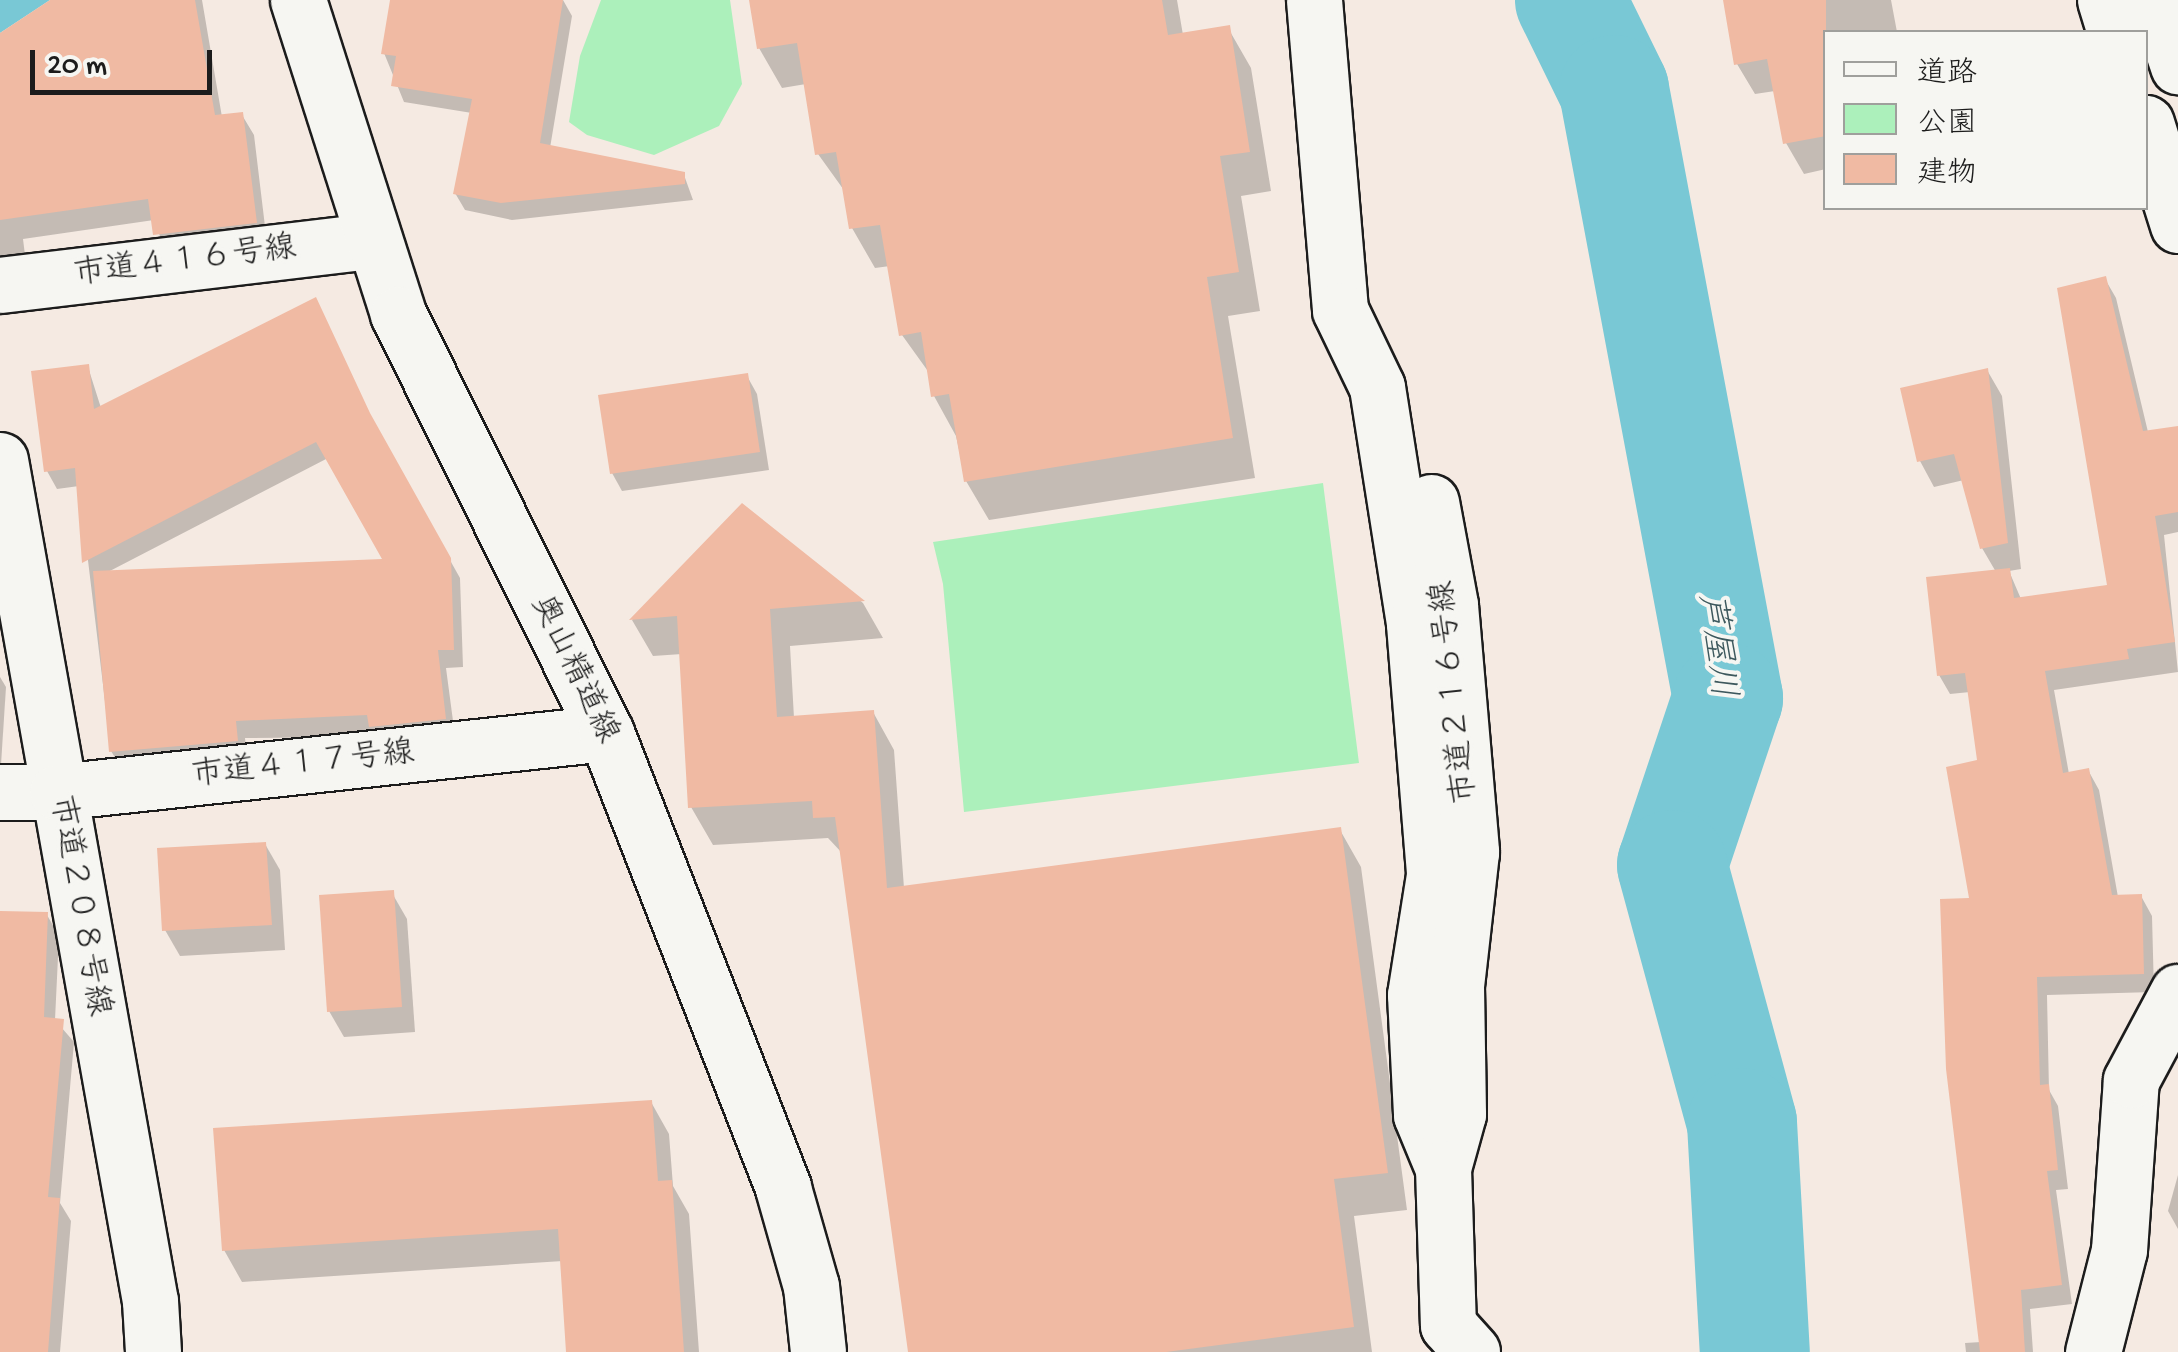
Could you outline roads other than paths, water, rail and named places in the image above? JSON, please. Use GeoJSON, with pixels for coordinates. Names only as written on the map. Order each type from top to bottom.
{"type":"FeatureCollection","features":[{"type":"Feature","properties":{"kind":"street","name":"奥山精道線"},"geometry":{"type":"LineString","coordinates":[[298,0],[370,241],[398,314],[606,733],[782,1188],[811,1286],[818,1352]]}},
{"type":"Feature","properties":{"kind":"street","name":"市道２１６号線"},"geometry":{"type":"LineString","coordinates":[[1314,0],[1340,310],[1377,388],[1414,624],[1434,875],[1415,995],[1421,1115],[1443,1168],[1448,1325],[1472,1352]]}},
{"type":"Feature","properties":{"kind":"street"},"geometry":{"type":"LineString","coordinates":[[2105,0],[2114,30]]}},
{"type":"Feature","properties":{"kind":"street"},"geometry":{"type":"LineString","coordinates":[[2156,0],[2178,66]]}},
{"type":"Feature","properties":{"kind":"street"},"geometry":{"type":"LineString","coordinates":[[2148,129],[2178,225]]}},
{"type":"Feature","properties":{"kind":"street","name":"市道４１６号線"},"geometry":{"type":"LineString","coordinates":[[0,285],[370,241]]}},
{"type":"Feature","properties":{"kind":"street","name":"市道２０８号線"},"geometry":{"type":"LineString","coordinates":[[0,460],[150,1302],[153,1352]]}},
{"type":"Feature","properties":{"kind":"street","name":"市道４１７号線"},"geometry":{"type":"LineString","coordinates":[[0,792],[57,792],[606,733]]}},
{"type":"Feature","properties":{"kind":"street"},"geometry":{"type":"LineString","coordinates":[[2092,1352],[2119,1250],[2131,1080],[2178,992]]}},
{"type":"Feature","properties":{"kind":"water"},"geometry":{"type":"Polygon","coordinates":[[[0,0],[50,0],[0,33],[0,0]]]}},
{"type":"Feature","properties":{"kind":"waterway","name":"芦屋川"},"geometry":{"type":"LineString","coordinates":[[1570,0],[1614,90],[1728,698],[1672,865],[1742,1123],[1755,1352]]}}]}
